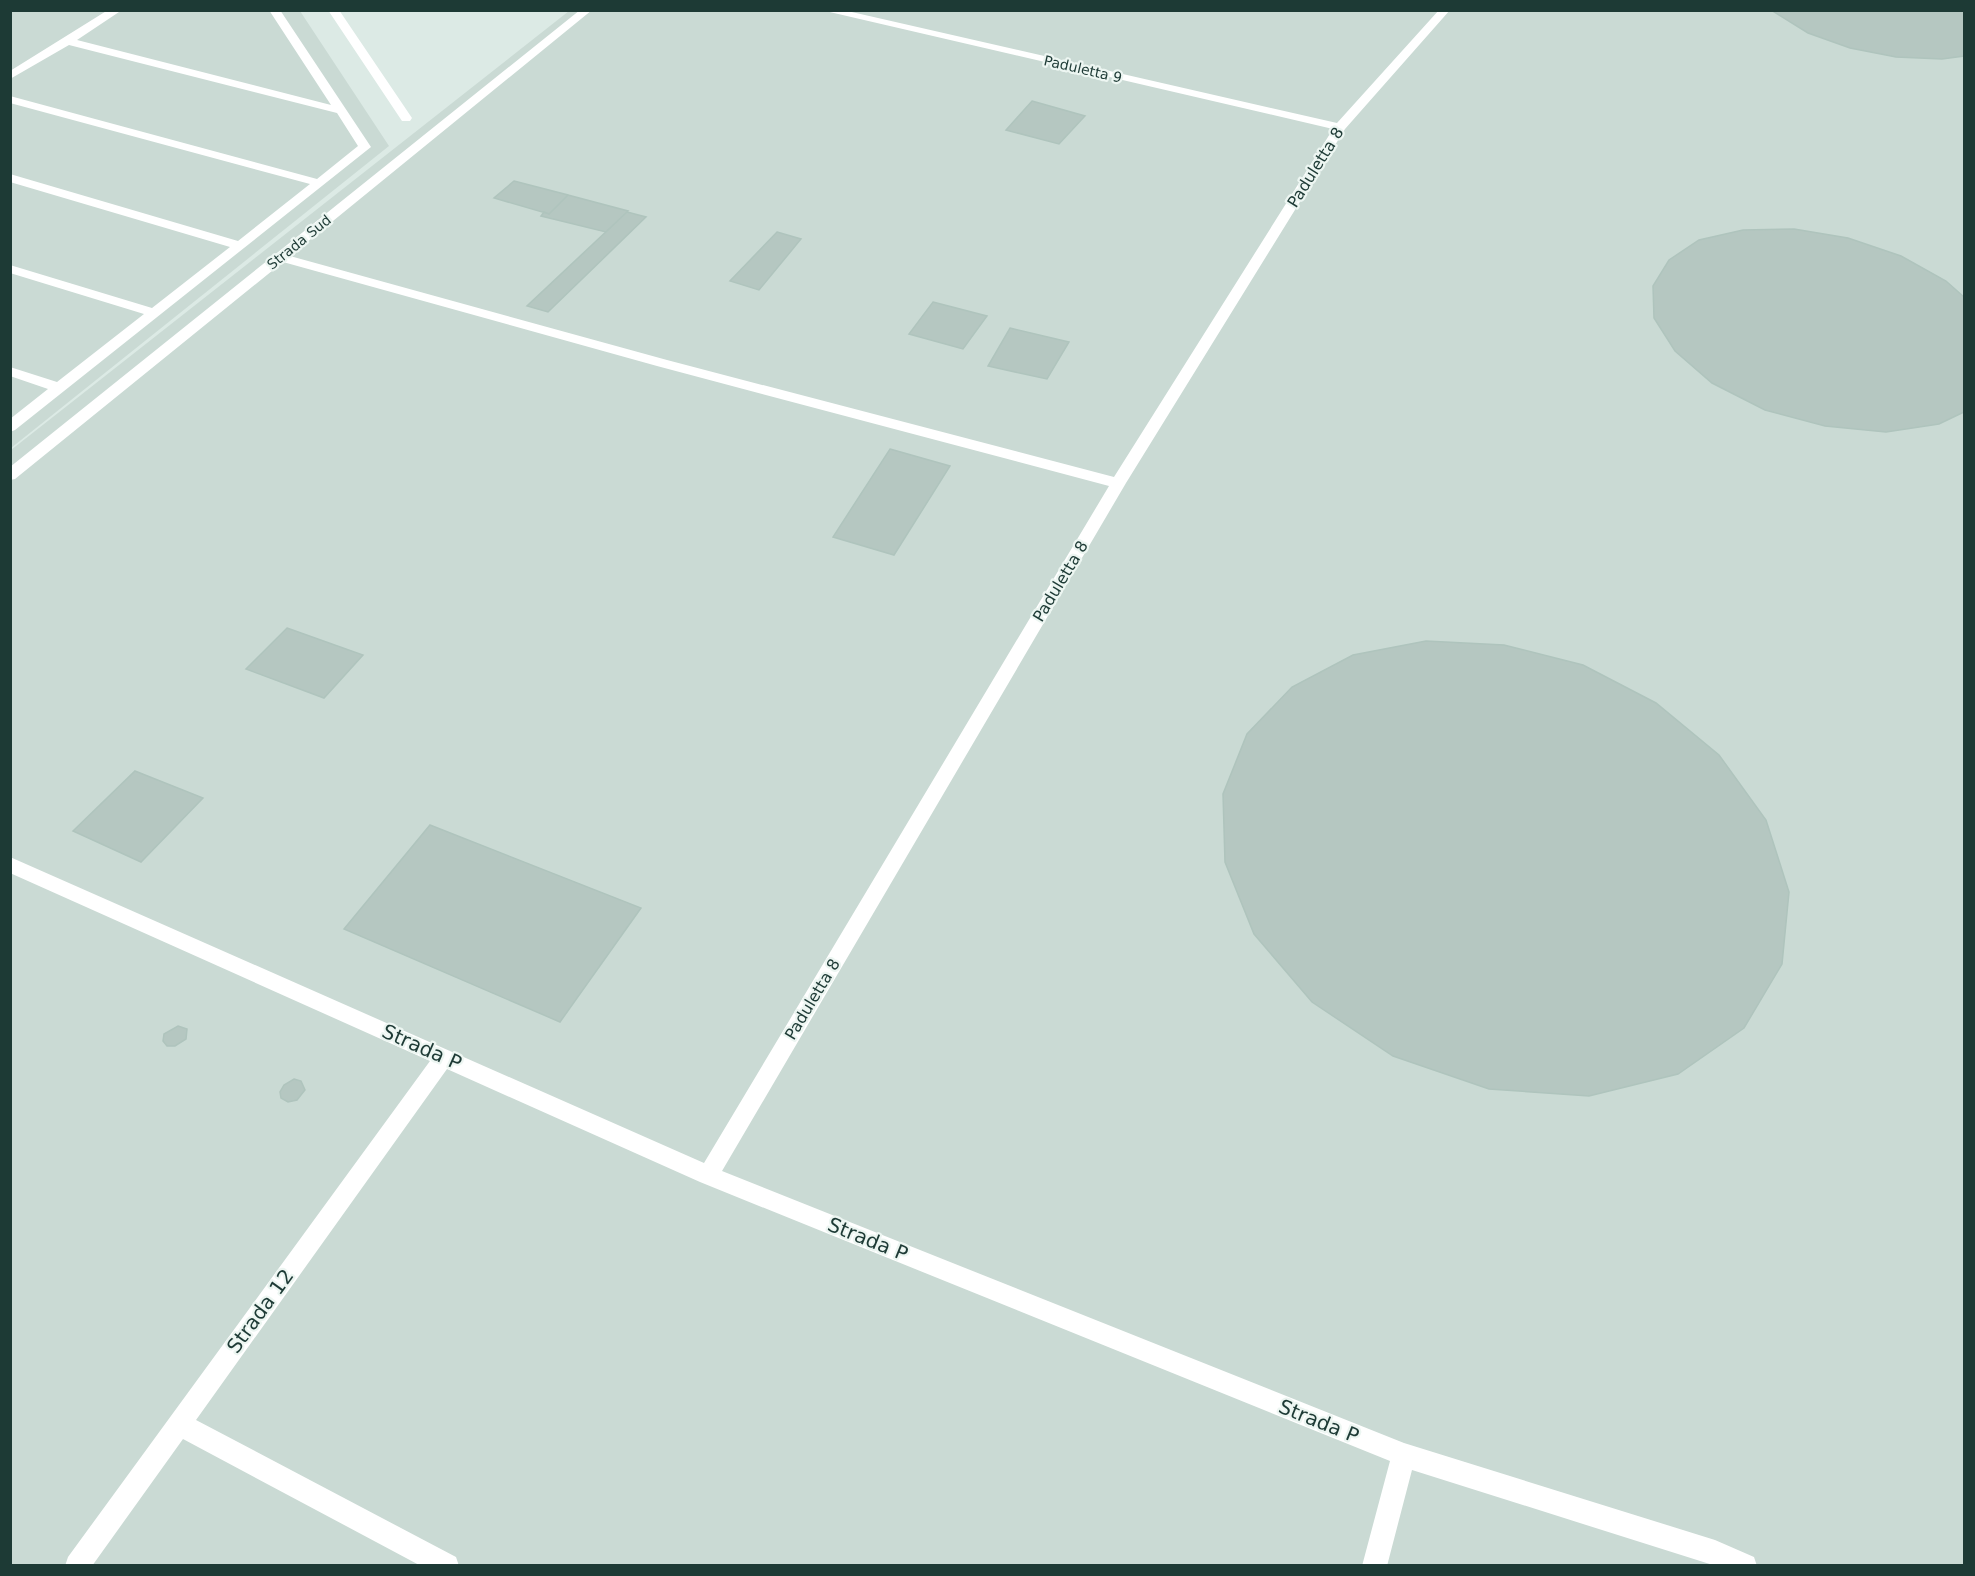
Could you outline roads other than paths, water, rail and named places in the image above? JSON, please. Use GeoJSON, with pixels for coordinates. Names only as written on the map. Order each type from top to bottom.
{"type":"FeatureCollection","features":[{"type":"Feature","properties":{"kind":"street"},"geometry":{"type":"LineString","coordinates":[[10,76],[117,10]]}},
{"type":"Feature","properties":{"kind":"street"},"geometry":{"type":"LineString","coordinates":[[10,427],[365,147],[338,110],[274,10]]}},
{"type":"Feature","properties":{"kind":"street"},"geometry":{"type":"LineString","coordinates":[[333,10],[406,118]]}},
{"type":"Feature","properties":{"kind":"street","name":"Strada Sud"},"geometry":{"type":"LineString","coordinates":[[10,475],[587,10]]}},
{"type":"Feature","properties":{"kind":"street","name":"Paduletta 9"},"geometry":{"type":"LineString","coordinates":[[826,10],[1340,127]]}},
{"type":"Feature","properties":{"kind":"street","name":"Paduletta 8"},"geometry":{"type":"LineString","coordinates":[[708,1175],[1118,483],[1340,127],[1445,10]]}},
{"type":"Feature","properties":{"kind":"street"},"geometry":{"type":"LineString","coordinates":[[68,40],[338,110]]}},
{"type":"Feature","properties":{"kind":"street"},"geometry":{"type":"LineString","coordinates":[[10,99],[319,183]]}},
{"type":"Feature","properties":{"kind":"street"},"geometry":{"type":"LineString","coordinates":[[10,178],[241,246]]}},
{"type":"Feature","properties":{"kind":"street"},"geometry":{"type":"LineString","coordinates":[[280,257],[662,363],[1118,483]]}},
{"type":"Feature","properties":{"kind":"street"},"geometry":{"type":"LineString","coordinates":[[10,269],[154,313]]}},
{"type":"Feature","properties":{"kind":"street"},"geometry":{"type":"LineString","coordinates":[[10,371],[59,388]]}},
{"type":"Feature","properties":{"kind":"street","name":"Strada P"},"geometry":{"type":"LineString","coordinates":[[10,864],[708,1175],[1404,1455],[1715,1552],[1745,1566]]}},
{"type":"Feature","properties":{"kind":"street","name":"Strada 12"},"geometry":{"type":"LineString","coordinates":[[77,1566],[444,1057]]}},
{"type":"Feature","properties":{"kind":"street"},"geometry":{"type":"LineString","coordinates":[[179,1424],[447,1566]]}},
{"type":"Feature","properties":{"kind":"street"},"geometry":{"type":"LineString","coordinates":[[1374,1566],[1404,1455]]}}]}
